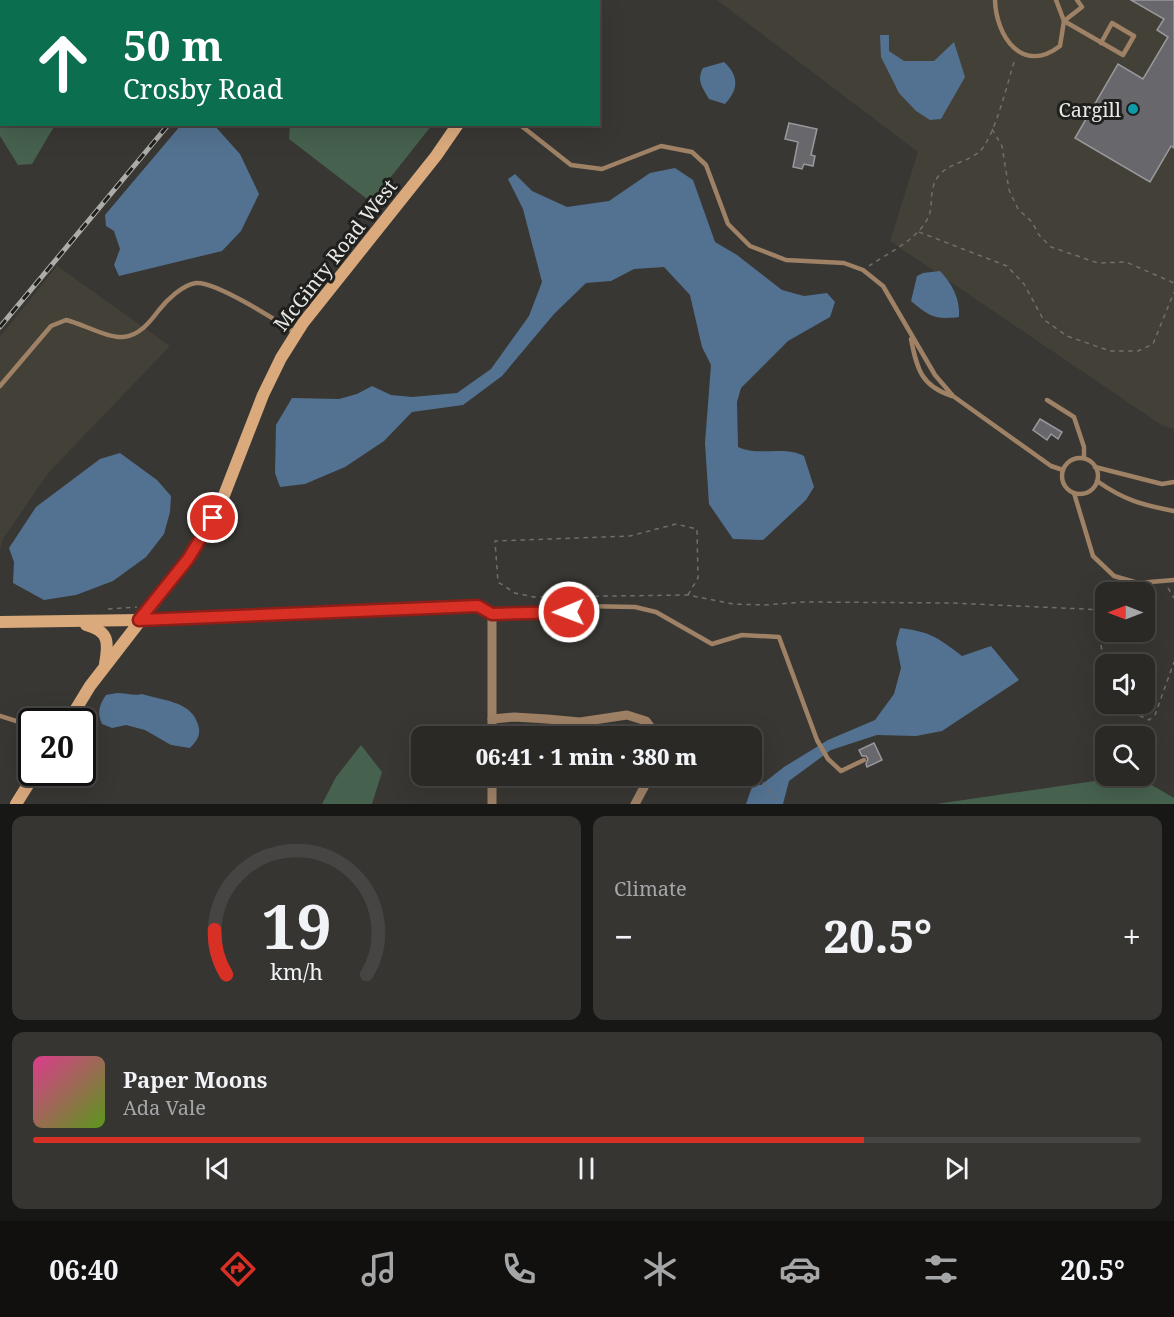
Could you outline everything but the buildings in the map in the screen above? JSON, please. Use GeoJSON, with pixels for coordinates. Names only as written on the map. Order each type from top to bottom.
{"type":"FeatureCollection","features":[{"type":"Feature","properties":{"kind":"main road","name":"McGinty Road West"},"geometry":{"type":"LineString","coordinates":[[77,708],[103,669],[188,559],[206,532],[221,504],[263,395],[297,333],[327,290],[430,165],[457,126]]}},
{"type":"Feature","properties":{"kind":"main road"},"geometry":{"type":"LineString","coordinates":[[0,622],[139,620]]}},
{"type":"Feature","properties":{"kind":"main road"},"geometry":{"type":"LineString","coordinates":[[61,622],[84,624],[100,630],[107,644],[103,669]]}},
{"type":"Feature","properties":{"kind":"main road"},"geometry":{"type":"LineString","coordinates":[[16,804],[27,786]]}},
{"type":"Feature","properties":{"kind":"street"},"geometry":{"type":"LineString","coordinates":[[139,620],[478,606],[492,614],[492,726]]}},
{"type":"Feature","properties":{"kind":"street"},"geometry":{"type":"LineString","coordinates":[[492,719],[547,718],[580,722],[627,714],[646,721],[650,726]]}},
{"type":"Feature","properties":{"kind":"street"},"geometry":{"type":"LineString","coordinates":[[492,786],[492,804]]}},
{"type":"Feature","properties":{"kind":"street"},"geometry":{"type":"LineString","coordinates":[[635,804],[645,786]]}},
{"type":"Feature","properties":{"kind":"lane"},"geometry":{"type":"LineString","coordinates":[[995,0],[1004,39],[1029,57],[1049,54],[1060,46],[1064,21],[1056,0]]}},
{"type":"Feature","properties":{"kind":"lane"},"geometry":{"type":"LineString","coordinates":[[1064,21],[1082,7],[1077,0]]}},
{"type":"Feature","properties":{"kind":"lane"},"geometry":{"type":"LineString","coordinates":[[1064,21],[1101,43],[1123,55],[1134,36],[1112,23],[1101,43]]}},
{"type":"Feature","properties":{"kind":"lane"},"geometry":{"type":"LineString","coordinates":[[522,126],[571,165],[602,169],[661,146],[693,152],[706,165],[728,224],[750,246],[786,260],[844,263],[863,270],[883,286],[934,375],[953,396],[1051,466],[1063,470]]}},
{"type":"Feature","properties":{"kind":"lane"},"geometry":{"type":"LineString","coordinates":[[0,386],[51,326],[66,320],[109,335],[123,337],[135,334],[148,325],[180,290],[196,283],[250,304],[297,333]]}},
{"type":"Feature","properties":{"kind":"lane"},"geometry":{"type":"LineString","coordinates":[[910,334],[917,367],[927,382],[936,390],[953,396]]}},
{"type":"Feature","properties":{"kind":"lane"},"geometry":{"type":"LineString","coordinates":[[1047,400],[1074,417],[1084,447],[1084,458]]}},
{"type":"Feature","properties":{"kind":"lane"},"geometry":{"type":"LineString","coordinates":[[1074,493],[1088,492],[1097,481],[1098,474],[1095,467],[1084,458],[1071,460],[1063,470],[1064,484],[1074,493],[1093,556],[1114,576],[1138,583],[1174,580]]}},
{"type":"Feature","properties":{"kind":"lane"},"geometry":{"type":"LineString","coordinates":[[1095,467],[1162,484],[1174,482]]}},
{"type":"Feature","properties":{"kind":"lane"},"geometry":{"type":"LineString","coordinates":[[1098,474],[1105,469]]}},
{"type":"Feature","properties":{"kind":"lane"},"geometry":{"type":"LineString","coordinates":[[1097,481],[1120,496],[1149,506],[1174,511]]}},
{"type":"Feature","properties":{"kind":"lane"},"geometry":{"type":"LineString","coordinates":[[492,614],[569,612],[581,606],[634,607],[656,612],[712,644],[742,635],[779,637],[817,740],[828,759],[841,771],[864,760]]}},
{"type":"Feature","properties":{"kind":"lane"},"geometry":{"type":"LineString","coordinates":[[0,716],[18,722]]}},
{"type":"Feature","properties":{"kind":"path"},"geometry":{"type":"LineString","coordinates":[[863,270],[919,232],[929,215],[930,192],[938,176],[953,165],[971,158],[982,150],[992,129],[1015,59]]}},
{"type":"Feature","properties":{"kind":"path"},"geometry":{"type":"LineString","coordinates":[[992,129],[1002,146],[1009,190],[1018,209],[1032,222],[1039,235],[1051,247],[1098,263],[1126,262],[1174,283]]}},
{"type":"Feature","properties":{"kind":"path"},"geometry":{"type":"LineString","coordinates":[[919,232],[1007,266],[1024,284],[1043,319],[1066,336],[1110,351],[1138,351],[1154,344],[1174,292]]}},
{"type":"Feature","properties":{"kind":"path"},"geometry":{"type":"LineString","coordinates":[[688,595],[698,578],[697,529],[676,524],[630,537],[495,541],[498,582],[514,593],[534,597],[688,595],[734,604],[951,603],[1095,610]]}},
{"type":"Feature","properties":{"kind":"path"},"geometry":{"type":"LineString","coordinates":[[1164,582],[1174,598]]}},
{"type":"Feature","properties":{"kind":"path"},"geometry":{"type":"LineString","coordinates":[[1136,714],[1149,720],[1155,715],[1174,662]]}},
{"type":"Feature","properties":{"kind":"path"},"geometry":{"type":"LineString","coordinates":[[762,783],[779,804]]}},
{"type":"Feature","properties":{"kind":"shaded area"},"geometry":{"type":"Polygon","coordinates":[[[717,0],[1174,0],[1174,429],[1163,426],[890,241],[918,152],[717,0]]]}},
{"type":"Feature","properties":{"kind":"shaded area"},"geometry":{"type":"Polygon","coordinates":[[[57,266],[170,346],[48,473],[3,539],[0,550],[0,337],[57,266]]]}},
{"type":"Feature","properties":{"kind":"green space"},"geometry":{"type":"Polygon","coordinates":[[[0,126],[54,126],[32,164],[18,165],[0,136],[0,126]]]}},
{"type":"Feature","properties":{"kind":"green space"},"geometry":{"type":"Polygon","coordinates":[[[290,126],[431,126],[371,202],[289,139],[290,126]]]}},
{"type":"Feature","properties":{"kind":"green space"},"geometry":{"type":"Polygon","coordinates":[[[361,745],[382,772],[372,804],[322,804],[336,777],[361,745]]]}},
{"type":"Feature","properties":{"kind":"green space"},"geometry":{"type":"Polygon","coordinates":[[[1095,781],[1095,786],[1153,786],[1174,798],[1174,804],[936,804],[1095,781]]]}},
{"type":"Feature","properties":{"kind":"water"},"geometry":{"type":"Polygon","coordinates":[[[880,35],[889,35],[889,51],[904,61],[934,61],[954,42],[965,77],[941,119],[930,120],[916,111],[899,93],[881,57],[880,35]]]}},
{"type":"Feature","properties":{"kind":"water"},"geometry":{"type":"Polygon","coordinates":[[[724,62],[735,77],[735,88],[725,104],[709,99],[700,77],[703,68],[724,62]]]}},
{"type":"Feature","properties":{"kind":"water"},"geometry":{"type":"Polygon","coordinates":[[[180,126],[215,126],[240,154],[259,194],[241,231],[222,251],[119,276],[114,265],[120,249],[114,231],[106,226],[105,215],[180,126]]]}},
{"type":"Feature","properties":{"kind":"water"},"geometry":{"type":"Polygon","coordinates":[[[675,168],[693,180],[715,242],[737,255],[782,290],[804,296],[827,293],[835,302],[830,317],[788,341],[741,388],[737,402],[738,447],[754,451],[788,451],[804,456],[814,487],[806,500],[763,540],[733,539],[709,504],[705,443],[711,365],[702,347],[690,295],[664,267],[634,269],[611,281],[586,283],[554,314],[502,376],[463,405],[412,412],[384,441],[345,467],[305,484],[280,487],[275,473],[276,425],[292,398],[339,399],[357,394],[372,386],[391,395],[412,397],[457,393],[491,369],[529,316],[542,282],[523,209],[508,179],[515,174],[532,191],[567,207],[609,201],[650,173],[675,168]]]}},
{"type":"Feature","properties":{"kind":"water"},"geometry":{"type":"Polygon","coordinates":[[[940,271],[955,292],[959,317],[932,316],[911,301],[917,276],[940,271]]]}},
{"type":"Feature","properties":{"kind":"water"},"geometry":{"type":"Polygon","coordinates":[[[120,453],[157,480],[171,496],[170,512],[164,534],[146,557],[113,581],[76,595],[44,600],[13,583],[14,562],[9,548],[36,507],[100,459],[120,453]]]}},
{"type":"Feature","properties":{"kind":"water"},"geometry":{"type":"Polygon","coordinates":[[[900,628],[933,636],[962,656],[991,646],[1019,680],[942,731],[916,736],[877,735],[831,750],[789,781],[783,804],[746,804],[752,786],[762,786],[784,767],[828,740],[875,720],[894,694],[901,668],[896,643],[900,628]]]}},
{"type":"Feature","properties":{"kind":"water"},"geometry":{"type":"Polygon","coordinates":[[[142,694],[181,705],[193,715],[197,722],[199,733],[197,739],[190,748],[171,745],[145,730],[126,725],[112,728],[102,724],[99,713],[102,702],[106,695],[142,694]]]}},
{"type":"Feature","properties":{"kind":"railway"},"geometry":{"type":"LineString","coordinates":[[0,327],[167,126]]}},
{"type":"Feature","properties":{"kind":"place","name":"Cargill"},"geometry":{"type":"Point","coordinates":[1133,109]}},
{"type":"Feature","properties":{"kind":"route"},"geometry":{"type":"LineString","coordinates":[[213,518],[188,559],[139,620],[478,606],[492,614],[569,612]]}}]}
